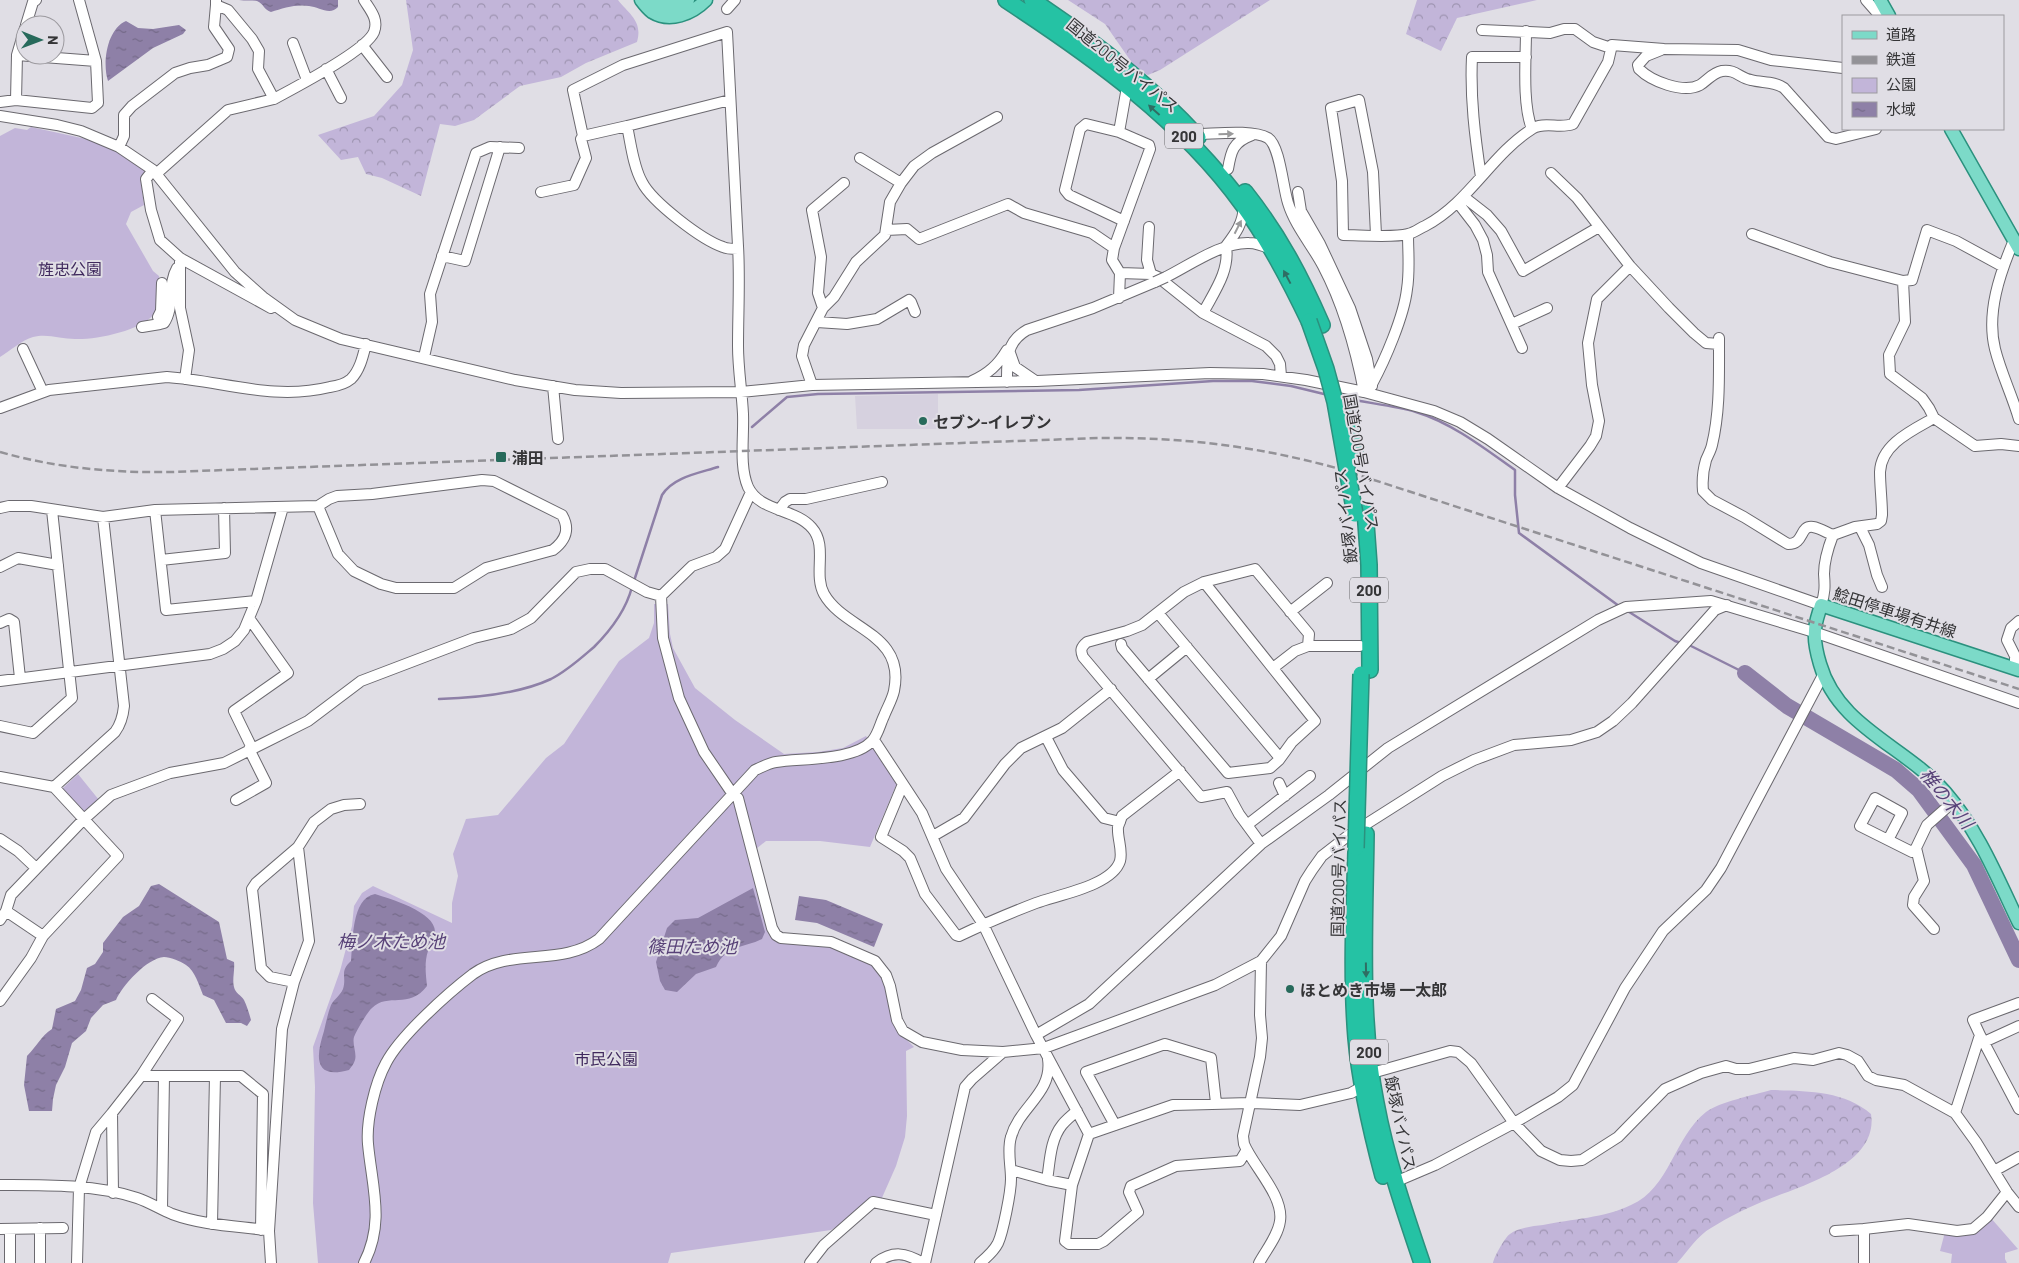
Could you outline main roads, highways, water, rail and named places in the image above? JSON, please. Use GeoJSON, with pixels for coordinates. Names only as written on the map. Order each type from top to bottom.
{"type":"FeatureCollection","features":[{"type":"Feature","properties":{"kind":"highway","name":"国道200号バイパス"},"geometry":{"type":"LineString","coordinates":[[1006,0],[1062,37],[1127,87],[1190,142],[1219,174],[1244,206],[1315,323],[1360,512],[1360,646],[1365,672],[1356,848],[1354,990],[1356,1039],[1362,1087],[1371,1131],[1386,1185],[1412,1263]]}},
{"type":"Feature","properties":{"kind":"highway","name":"200"},"geometry":{"type":"LineString","coordinates":[[1032,0],[1042,4],[1140,80],[1196,134],[1228,169],[1276,234],[1297,271],[1315,323]]}},
{"type":"Feature","properties":{"kind":"highway","name":"飯塚バイパス"},"geometry":{"type":"LineString","coordinates":[[1360,512],[1369,565],[1365,672],[1366,998],[1372,1073],[1376,1102],[1395,1182],[1422,1263]]}},
{"type":"Feature","properties":{"kind":"main road"},"geometry":{"type":"LineString","coordinates":[[642,0],[666,7],[676,6],[688,0]]}},
{"type":"Feature","properties":{"kind":"main road"},"geometry":{"type":"LineString","coordinates":[[642,0],[651,12],[676,17],[688,13],[706,0]]}},
{"type":"Feature","properties":{"kind":"main road"},"geometry":{"type":"LineString","coordinates":[[1880,0],[1888,15]]}},
{"type":"Feature","properties":{"kind":"main road"},"geometry":{"type":"LineString","coordinates":[[1952,130],[2016,245]]}},
{"type":"Feature","properties":{"kind":"main road","name":"鯰田停車場有井線"},"geometry":{"type":"LineString","coordinates":[[2017,669],[1821,605],[1814,632],[1823,674],[1832,694],[1847,712],[1867,730],[1926,774],[1953,802],[1973,830],[2019,923]]}},
{"type":"Feature","properties":{"kind":"water"},"geometry":{"type":"Polygon","coordinates":[[[239,0],[338,0],[338,7],[335,10],[328,11],[299,6],[271,12],[257,1],[239,0]]]}},
{"type":"Feature","properties":{"kind":"water"},"geometry":{"type":"Polygon","coordinates":[[[126,21],[138,28],[153,29],[179,25],[186,30],[183,34],[153,48],[108,81],[106,56],[110,39],[114,31],[126,21]]]}},
{"type":"Feature","properties":{"kind":"water"},"geometry":{"type":"Polygon","coordinates":[[[159,884],[219,922],[227,959],[234,962],[233,981],[235,989],[244,1000],[251,1020],[247,1026],[241,1023],[226,1023],[214,1000],[203,995],[196,978],[186,965],[172,958],[164,957],[157,959],[143,967],[136,974],[116,1000],[103,1005],[91,1018],[86,1031],[72,1043],[65,1067],[56,1085],[52,1111],[29,1111],[24,1085],[27,1056],[52,1029],[56,1009],[75,1001],[81,990],[87,968],[95,964],[103,952],[103,943],[123,917],[139,906],[151,886],[159,884]]]}},
{"type":"Feature","properties":{"kind":"water","name":"篠田ため池"},"geometry":{"type":"Polygon","coordinates":[[[753,888],[765,932],[762,939],[730,951],[720,960],[716,967],[696,974],[677,992],[665,990],[660,981],[656,962],[667,928],[675,920],[698,918],[753,888]]]}},
{"type":"Feature","properties":{"kind":"water","name":"梅ノ木ため池"},"geometry":{"type":"Polygon","coordinates":[[[375,894],[401,903],[421,913],[434,926],[434,938],[426,960],[427,986],[413,997],[385,1001],[378,1003],[372,1008],[354,1037],[355,1061],[349,1070],[329,1072],[323,1069],[320,1064],[319,1049],[321,1040],[331,1005],[343,989],[345,968],[351,961],[357,912],[361,903],[367,897],[375,894]]]}},
{"type":"Feature","properties":{"kind":"water"},"geometry":{"type":"Polygon","coordinates":[[[799,896],[826,900],[883,924],[874,947],[817,923],[795,920],[799,896]]]}},
{"type":"Feature","properties":{"kind":"waterway"},"geometry":{"type":"LineString","coordinates":[[752,427],[787,397],[818,394],[1079,390],[1213,381],[1252,381],[1291,386],[1328,395]]}},
{"type":"Feature","properties":{"kind":"waterway"},"geometry":{"type":"LineString","coordinates":[[1340,397],[1416,412],[1429,417],[1455,429],[1515,470],[1515,495],[1519,533],[1619,606]]}},
{"type":"Feature","properties":{"kind":"waterway"},"geometry":{"type":"LineString","coordinates":[[634,581],[662,495],[680,480],[718,467]]}},
{"type":"Feature","properties":{"kind":"waterway"},"geometry":{"type":"LineString","coordinates":[[439,699],[467,698],[511,692],[557,676],[584,656],[606,634],[622,612],[632,587]]}},
{"type":"Feature","properties":{"kind":"waterway"},"geometry":{"type":"LineString","coordinates":[[1626,610],[1681,643]]}},
{"type":"Feature","properties":{"kind":"waterway"},"geometry":{"type":"LineString","coordinates":[[1689,645],[1745,673]]}},
{"type":"Feature","properties":{"kind":"waterway","name":"椎の木川"},"geometry":{"type":"LineString","coordinates":[[1745,673],[1787,706],[1896,770],[1919,790],[1974,865],[2019,960]]}},
{"type":"Feature","properties":{"kind":"railway"},"geometry":{"type":"LineString","coordinates":[[0,452],[63,466],[128,472],[171,472],[1098,438],[1160,439],[1220,444],[1279,454],[1340,469],[2019,689]]}},
{"type":"Feature","properties":{"kind":"place","name":"セブン-イレブン"},"geometry":{"type":"Point","coordinates":[923,421]}},
{"type":"Feature","properties":{"kind":"place","name":"浦田"},"geometry":{"type":"Point","coordinates":[501,457]}},
{"type":"Feature","properties":{"kind":"place","name":"ほとめき市場 一太郎"},"geometry":{"type":"Point","coordinates":[1290,989]}},
{"type":"Feature","properties":{"kind":"park label","name":"旌忠公園"},"geometry":{"type":"Point","coordinates":[70,268]}},
{"type":"Feature","properties":{"kind":"park label","name":"市民公園"},"geometry":{"type":"Point","coordinates":[606,1058]}}]}
